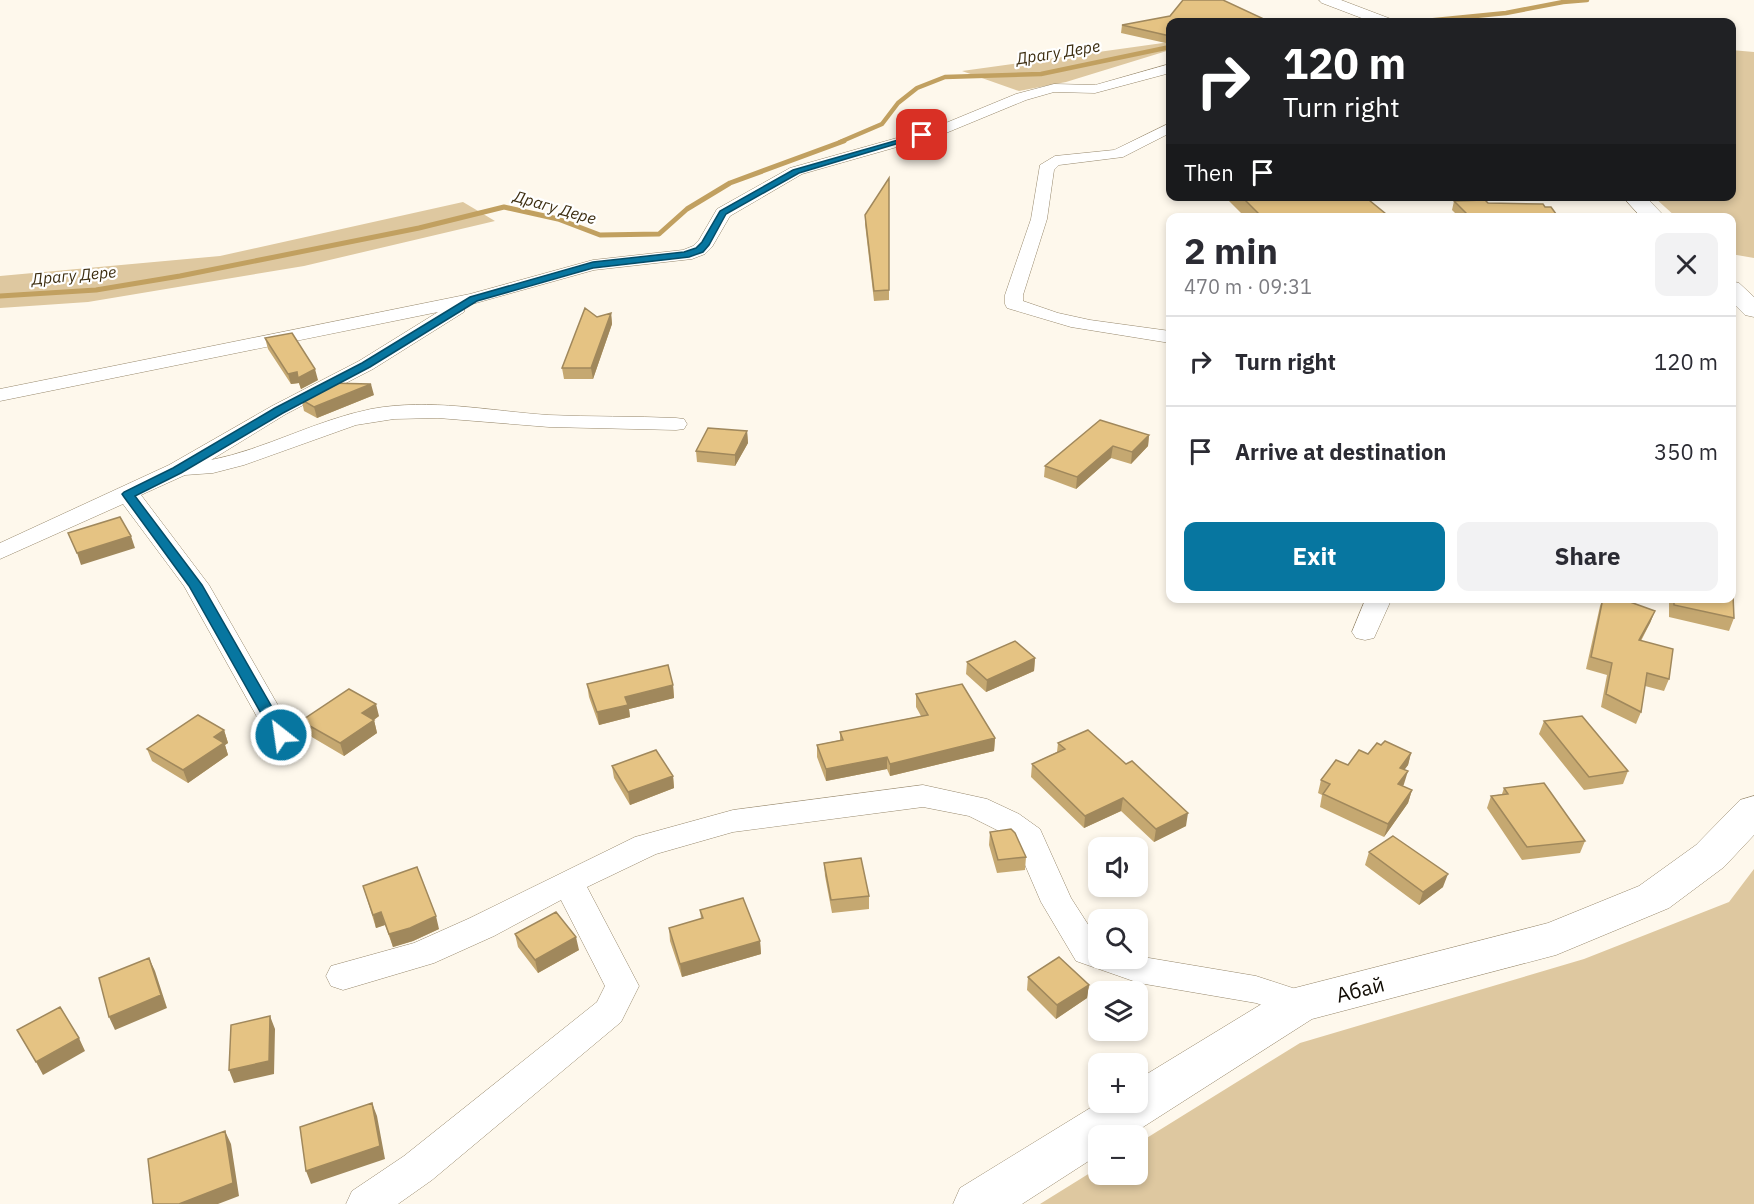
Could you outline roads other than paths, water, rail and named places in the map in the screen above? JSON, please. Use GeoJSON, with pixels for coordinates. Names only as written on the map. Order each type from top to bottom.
{"type":"FeatureCollection","features":[{"type":"Feature","properties":{"kind":"street"},"geometry":{"type":"LineString","coordinates":[[1327,0],[1374,18]]}},
{"type":"Feature","properties":{"kind":"street"},"geometry":{"type":"LineString","coordinates":[[0,395],[473,299],[593,265],[686,255],[699,250],[706,243],[723,213],[796,171],[941,130],[1021,97],[1054,88],[1095,89],[1142,78],[1166,69]]}},
{"type":"Feature","properties":{"kind":"street"},"geometry":{"type":"LineString","coordinates":[[1166,129],[1118,154],[1055,161],[1046,168],[1039,219],[1014,295],[1014,304],[1029,311],[1116,331],[1166,337]]}},
{"type":"Feature","properties":{"kind":"street"},"geometry":{"type":"LineString","coordinates":[[1637,201],[1650,213]]}},
{"type":"Feature","properties":{"kind":"street"},"geometry":{"type":"LineString","coordinates":[[1736,293],[1754,310]]}},
{"type":"Feature","properties":{"kind":"street"},"geometry":{"type":"LineString","coordinates":[[0,552],[177,470],[279,410],[366,365],[473,299]]}},
{"type":"Feature","properties":{"kind":"street"},"geometry":{"type":"LineString","coordinates":[[177,470],[213,468],[344,423],[400,412],[455,413],[549,421],[676,424]]}},
{"type":"Feature","properties":{"kind":"street"},"geometry":{"type":"LineString","coordinates":[[128,494],[196,585],[281,735]]}},
{"type":"Feature","properties":{"kind":"street"},"geometry":{"type":"LineString","coordinates":[[1365,632],[1377,603]]}},
{"type":"Feature","properties":{"kind":"street"},"geometry":{"type":"LineString","coordinates":[[343,975],[422,954],[482,927],[646,845],[733,821],[923,796],[976,807],[1008,822],[1029,837],[1057,902],[1088,949]]}},
{"type":"Feature","properties":{"kind":"street","name":"Абай"},"geometry":{"type":"LineString","coordinates":[[978,1204],[1299,1004],[1556,938],[1654,897],[1710,856],[1754,810]]}},
{"type":"Feature","properties":{"kind":"street"},"geometry":{"type":"LineString","coordinates":[[366,1204],[418,1168],[609,1012],[622,986],[568,882]]}},
{"type":"Feature","properties":{"kind":"street"},"geometry":{"type":"LineString","coordinates":[[1137,969],[1252,988],[1299,1004]]}},
{"type":"Feature","properties":{"kind":"waterway","name":"Драгу Дере"},"geometry":{"type":"LineString","coordinates":[[1455,18],[1506,13],[1563,2],[1587,0]]}},
{"type":"Feature","properties":{"kind":"waterway","name":"Драгу Дере"},"geometry":{"type":"LineString","coordinates":[[840,142],[882,124],[898,103],[917,88],[945,77],[1041,74],[1166,48]]}},
{"type":"Feature","properties":{"kind":"waterway","name":"Драгу Дере"},"geometry":{"type":"LineString","coordinates":[[0,296],[96,290],[180,276],[419,228],[504,207],[558,219],[600,235],[659,234],[687,209],[730,183],[844,141]]}}]}
